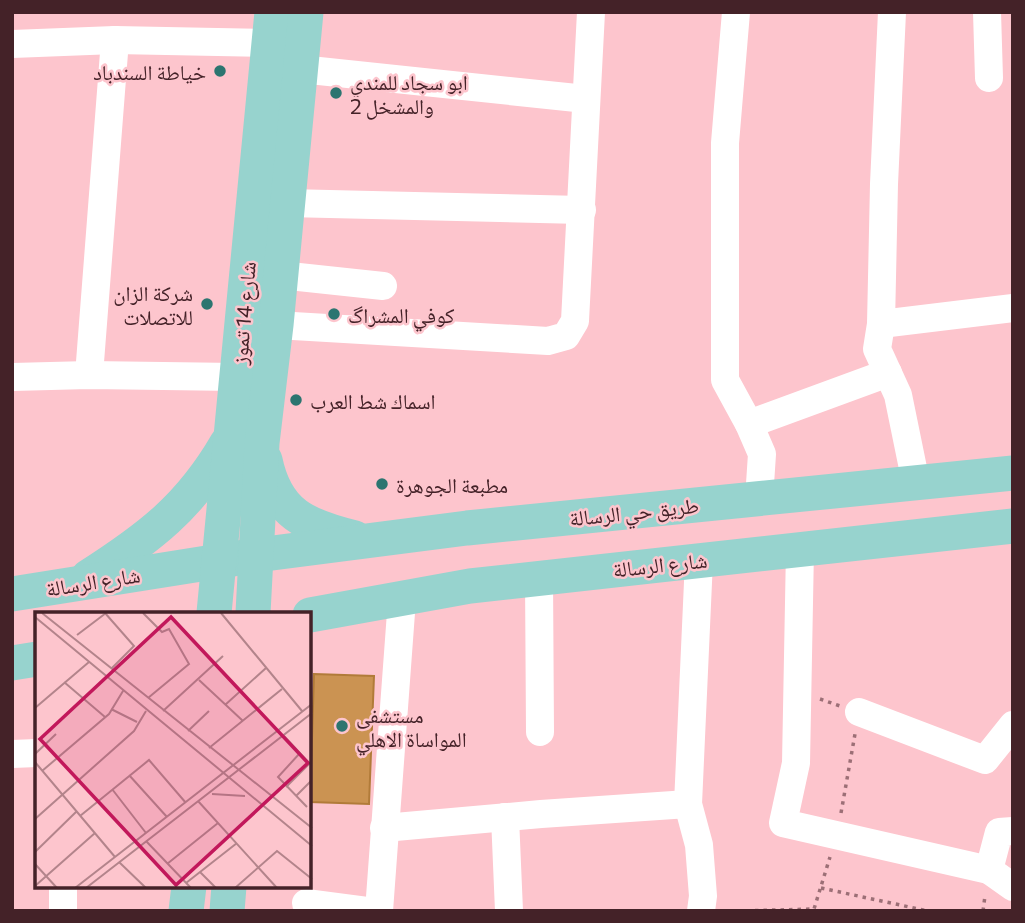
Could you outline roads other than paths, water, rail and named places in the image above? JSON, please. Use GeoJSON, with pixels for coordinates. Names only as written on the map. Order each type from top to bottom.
{"type":"FeatureCollection","features":[{"type":"Feature","properties":{"kind":"main road","name":"شارع 14 تموز"},"geometry":{"type":"LineString","coordinates":[[214,612],[218,561],[276,325],[306,12]]}},
{"type":"Feature","properties":{"kind":"main road","name":"شارع 14 تموز"},"geometry":{"type":"LineString","coordinates":[[253,612],[257,555],[237,377],[271,27]]}},
{"type":"Feature","properties":{"kind":"main road"},"geometry":{"type":"LineString","coordinates":[[78,584],[140,543],[178,510],[212,468],[246,440],[291,512],[315,527],[368,541]]}},
{"type":"Feature","properties":{"kind":"main road","name":"طريق حي الرسالة"},"geometry":{"type":"LineString","coordinates":[[257,555],[467,528],[1013,473]]}},
{"type":"Feature","properties":{"kind":"main road","name":"شارع الرسالة"},"geometry":{"type":"LineString","coordinates":[[312,615],[470,586],[1013,526]]}},
{"type":"Feature","properties":{"kind":"main road","name":"شارع الرسالة"},"geometry":{"type":"LineString","coordinates":[[12,594],[257,555]]}},
{"type":"Feature","properties":{"kind":"main road"},"geometry":{"type":"LineString","coordinates":[[312,626],[386,602]]}},
{"type":"Feature","properties":{"kind":"main road"},"geometry":{"type":"LineString","coordinates":[[12,663],[35,659]]}},
{"type":"Feature","properties":{"kind":"main road"},"geometry":{"type":"LineString","coordinates":[[186,911],[189,888]]}},
{"type":"Feature","properties":{"kind":"main road"},"geometry":{"type":"LineString","coordinates":[[227,911],[229,888]]}},
{"type":"Feature","properties":{"kind":"street"},"geometry":{"type":"LineString","coordinates":[[276,325],[548,341],[566,336],[575,321],[590,12]]}},
{"type":"Feature","properties":{"kind":"street"},"geometry":{"type":"LineString","coordinates":[[736,12],[725,143],[725,380],[762,454],[759,499]]}},
{"type":"Feature","properties":{"kind":"street"},"geometry":{"type":"LineString","coordinates":[[892,12],[881,324],[877,349],[898,395],[916,483]]}},
{"type":"Feature","properties":{"kind":"street"},"geometry":{"type":"LineString","coordinates":[[987,12],[989,78]]}},
{"type":"Feature","properties":{"kind":"street"},"geometry":{"type":"LineString","coordinates":[[12,44],[115,40],[271,27]]}},
{"type":"Feature","properties":{"kind":"street"},"geometry":{"type":"LineString","coordinates":[[89,375],[115,40]]}},
{"type":"Feature","properties":{"kind":"street"},"geometry":{"type":"LineString","coordinates":[[300,69],[586,99]]}},
{"type":"Feature","properties":{"kind":"street"},"geometry":{"type":"LineString","coordinates":[[287,203],[582,210]]}},
{"type":"Feature","properties":{"kind":"street"},"geometry":{"type":"LineString","coordinates":[[280,275],[383,286]]}},
{"type":"Feature","properties":{"kind":"street"},"geometry":{"type":"LineString","coordinates":[[881,324],[1013,308]]}},
{"type":"Feature","properties":{"kind":"street"},"geometry":{"type":"LineString","coordinates":[[749,424],[888,373]]}},
{"type":"Feature","properties":{"kind":"street"},"geometry":{"type":"LineString","coordinates":[[12,377],[237,377]]}},
{"type":"Feature","properties":{"kind":"street"},"geometry":{"type":"LineString","coordinates":[[800,549],[796,763],[783,823],[989,870],[1013,887]]}},
{"type":"Feature","properties":{"kind":"street"},"geometry":{"type":"LineString","coordinates":[[699,560],[688,804],[699,845],[703,896],[701,911]]}},
{"type":"Feature","properties":{"kind":"street"},"geometry":{"type":"LineString","coordinates":[[539,578],[540,732]]}},
{"type":"Feature","properties":{"kind":"street"},"geometry":{"type":"LineString","coordinates":[[379,911],[384,828],[386,602]]}},
{"type":"Feature","properties":{"kind":"street"},"geometry":{"type":"LineString","coordinates":[[859,712],[985,760],[1013,724]]}},
{"type":"Feature","properties":{"kind":"street"},"geometry":{"type":"LineString","coordinates":[[12,754],[35,753]]}},
{"type":"Feature","properties":{"kind":"street"},"geometry":{"type":"LineString","coordinates":[[384,828],[688,804]]}},
{"type":"Feature","properties":{"kind":"street"},"geometry":{"type":"LineString","coordinates":[[505,817],[509,911]]}},
{"type":"Feature","properties":{"kind":"street"},"geometry":{"type":"LineString","coordinates":[[989,870],[999,832],[1013,831]]}},
{"type":"Feature","properties":{"kind":"street"},"geometry":{"type":"LineString","coordinates":[[62,888],[63,911]]}},
{"type":"Feature","properties":{"kind":"street"},"geometry":{"type":"LineString","coordinates":[[306,903],[367,911]]}},
{"type":"Feature","properties":{"kind":"place","name":"خياطة السندباد"},"geometry":{"type":"Point","coordinates":[220,71]}},
{"type":"Feature","properties":{"kind":"place","name":"ابو سجاد للمندي والمشخل 2"},"geometry":{"type":"Point","coordinates":[336,93]}},
{"type":"Feature","properties":{"kind":"place","name":"شركة الزان للاتصلات"},"geometry":{"type":"Point","coordinates":[207,304]}},
{"type":"Feature","properties":{"kind":"place","name":"كوفي المشراگ"},"geometry":{"type":"Point","coordinates":[334,314]}},
{"type":"Feature","properties":{"kind":"place","name":"اسماك شط العرب"},"geometry":{"type":"Point","coordinates":[296,400]}},
{"type":"Feature","properties":{"kind":"place","name":"مطبعة الجوهرة"},"geometry":{"type":"Point","coordinates":[382,484]}},
{"type":"Feature","properties":{"kind":"place","name":"مستشفى المواساة اﻻهلي"},"geometry":{"type":"Point","coordinates":[342,726]}}]}
